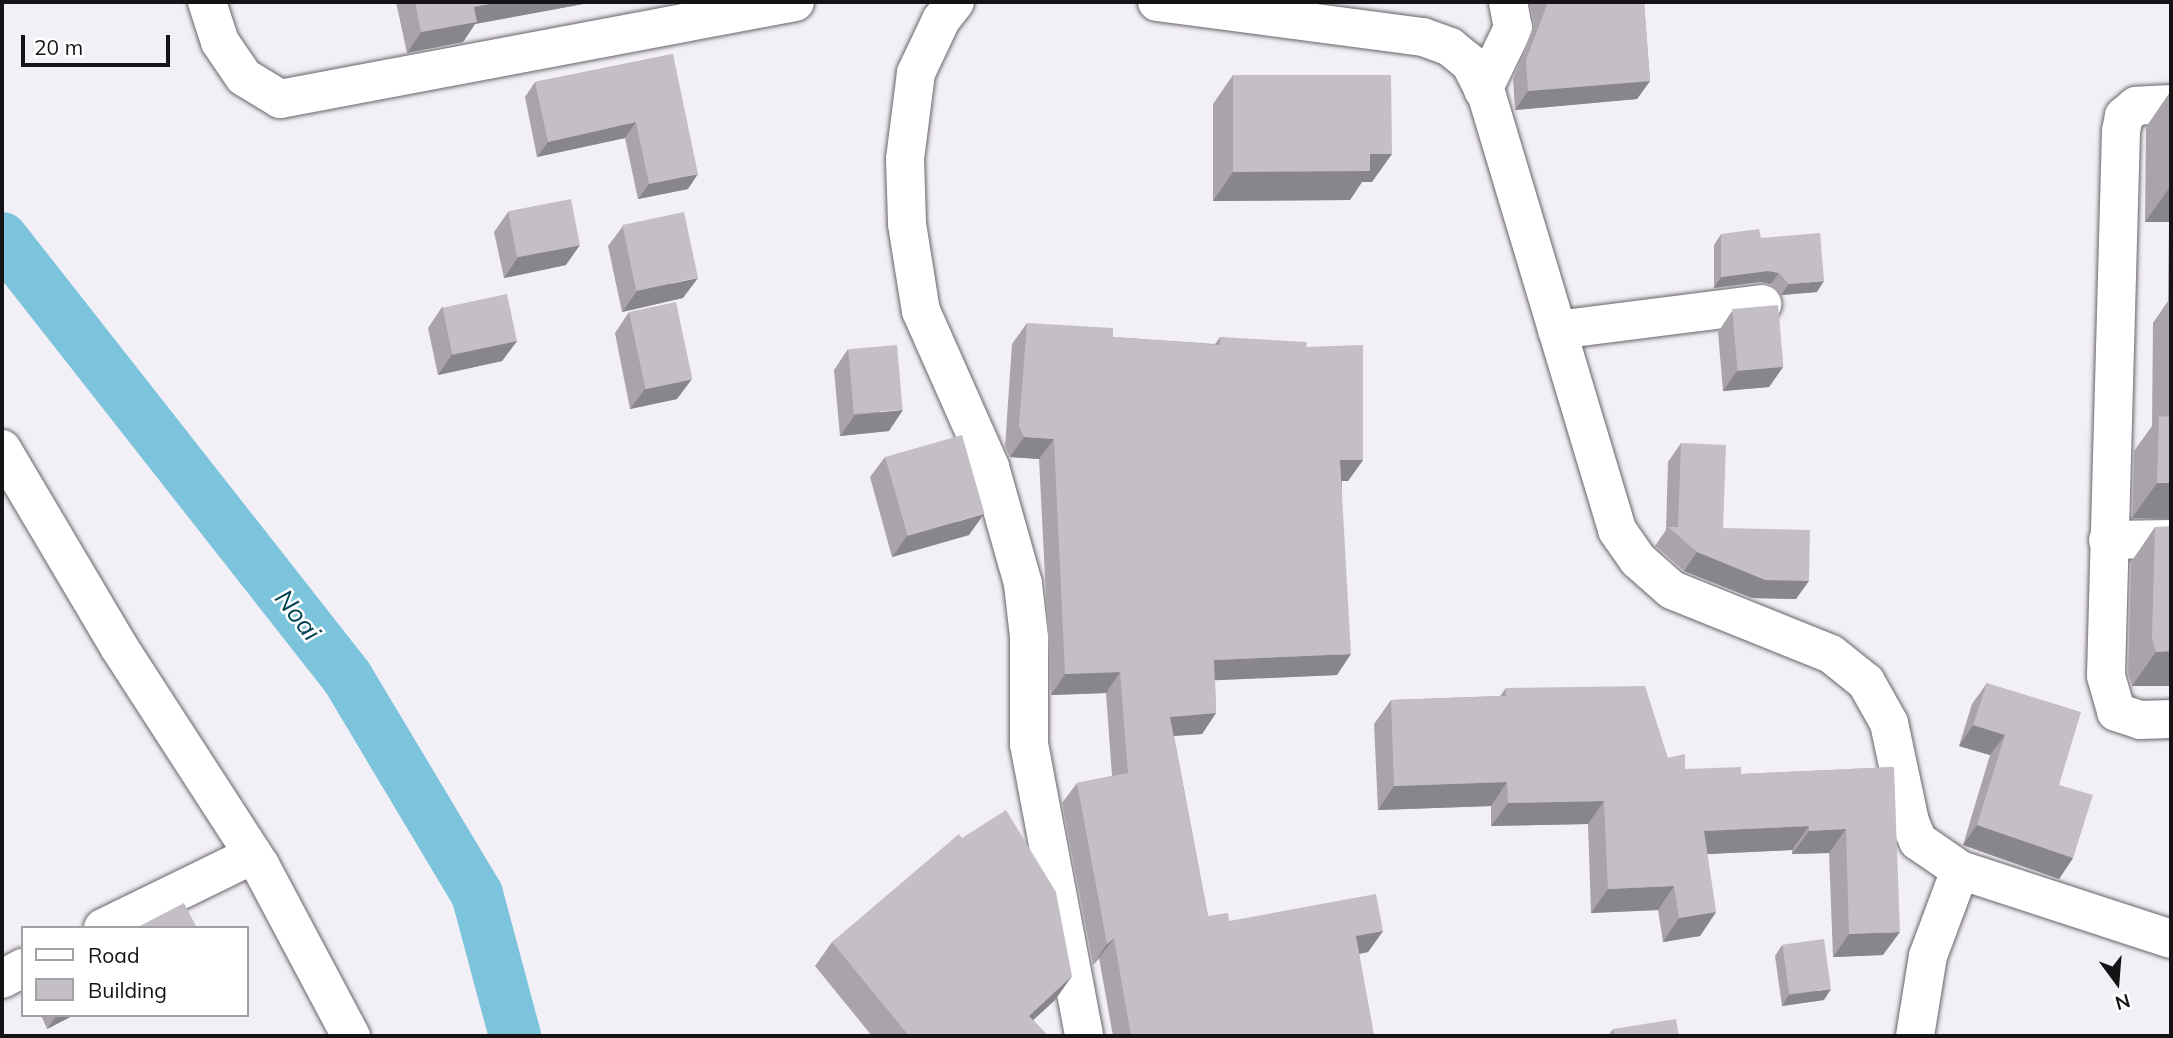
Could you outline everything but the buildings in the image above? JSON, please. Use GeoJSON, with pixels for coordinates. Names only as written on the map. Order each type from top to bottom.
{"type":"FeatureCollection","features":[{"type":"Feature","properties":{"kind":"street"},"geometry":{"type":"LineString","coordinates":[[207,2],[220,42],[244,77],[280,99],[796,2]]}},
{"type":"Feature","properties":{"kind":"street"},"geometry":{"type":"LineString","coordinates":[[955,2],[941,20],[916,73],[905,159],[907,224],[921,311],[990,467],[1023,584],[1029,637],[1029,744],[1084,1036]]}},
{"type":"Feature","properties":{"kind":"street"},"geometry":{"type":"LineString","coordinates":[[1157,2],[1423,37],[1450,47],[1470,63],[1483,90],[1617,530],[1638,560],[1672,590],[1831,654],[1866,682],[1889,723],[1910,822],[1918,841],[1960,870],[2171,939]]}},
{"type":"Feature","properties":{"kind":"street"},"geometry":{"type":"LineString","coordinates":[[1483,90],[1513,28],[1508,2]]}},
{"type":"Feature","properties":{"kind":"street"},"geometry":{"type":"LineString","coordinates":[[2171,104],[2136,106],[2123,116],[2120,131],[2106,676],[2116,712],[2140,720],[2171,719]]}},
{"type":"Feature","properties":{"kind":"street"},"geometry":{"type":"LineString","coordinates":[[1557,330],[1762,304]]}},
{"type":"Feature","properties":{"kind":"street"},"geometry":{"type":"LineString","coordinates":[[2,449],[119,647],[253,855],[351,1036]]}},
{"type":"Feature","properties":{"kind":"street"},"geometry":{"type":"LineString","coordinates":[[2108,540],[2171,539]]}},
{"type":"Feature","properties":{"kind":"street"},"geometry":{"type":"LineString","coordinates":[[107,926],[253,855]]}},
{"type":"Feature","properties":{"kind":"street"},"geometry":{"type":"LineString","coordinates":[[1914,1036],[1928,956],[1960,870]]}},
{"type":"Feature","properties":{"kind":"street"},"geometry":{"type":"LineString","coordinates":[[2,979],[21,969]]}},
{"type":"Feature","properties":{"kind":"waterway","name":"Noai"},"geometry":{"type":"LineString","coordinates":[[2,238],[347,677],[477,894],[515,1036]]}}]}
